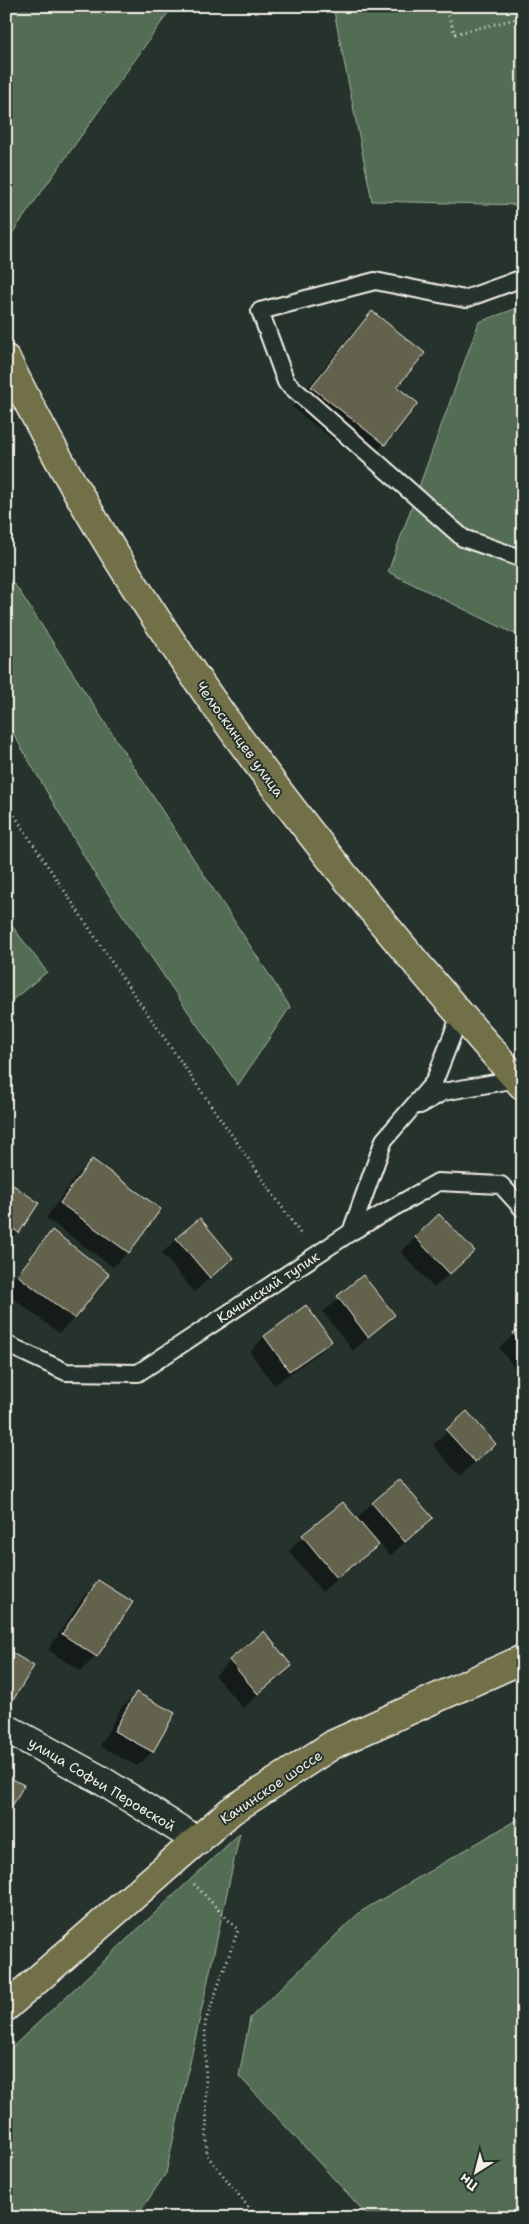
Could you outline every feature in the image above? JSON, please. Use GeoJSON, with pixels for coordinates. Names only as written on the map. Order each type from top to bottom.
{"type":"FeatureCollection","features":[{"type":"Feature","properties":{"kind":"main road","name":"Челюскинцев улица"},"geometry":{"type":"LineString","coordinates":[[6,358],[41,429],[171,644],[316,843],[520,1082]]}},
{"type":"Feature","properties":{"kind":"main road","name":"Качинское шоссе"},"geometry":{"type":"LineString","coordinates":[[6,2007],[231,1811],[334,1744],[523,1659]]}},
{"type":"Feature","properties":{"kind":"street","name":"улица Софьи Перовской"},"geometry":{"type":"LineString","coordinates":[[6,1728],[101,1780],[198,1841]]}},
{"type":"Feature","properties":{"kind":"lane"},"geometry":{"type":"LineString","coordinates":[[523,278],[464,299],[375,281],[260,311],[286,382],[463,538],[523,559]]}},
{"type":"Feature","properties":{"kind":"lane"},"geometry":{"type":"LineString","coordinates":[[351,1232],[384,1140],[434,1082],[461,1013]]}},
{"type":"Feature","properties":{"kind":"lane"},"geometry":{"type":"LineString","coordinates":[[411,1110],[443,1092],[520,1082]]}},
{"type":"Feature","properties":{"kind":"lane","name":"Качинский тупик"},"geometry":{"type":"LineString","coordinates":[[6,1344],[66,1372],[138,1373],[351,1232],[438,1182],[501,1185],[523,1209]]}},
{"type":"Feature","properties":{"kind":"path"},"geometry":{"type":"LineString","coordinates":[[445,6],[455,34],[523,17]]}},
{"type":"Feature","properties":{"kind":"path"},"geometry":{"type":"LineString","coordinates":[[6,803],[115,967],[316,1255]]}},
{"type":"Feature","properties":{"kind":"path"},"geometry":{"type":"LineString","coordinates":[[170,1865],[203,1892],[238,1930],[205,2023],[207,2155],[257,2218]]}},
{"type":"Feature","properties":{"kind":"green space"},"geometry":{"type":"Polygon","coordinates":[[[6,6],[173,6],[6,242],[6,6]]]}},
{"type":"Feature","properties":{"kind":"green space"},"geometry":{"type":"Polygon","coordinates":[[[333,6],[523,6],[523,205],[372,201],[333,6]]]}},
{"type":"Feature","properties":{"kind":"green space"},"geometry":{"type":"Polygon","coordinates":[[[523,306],[523,638],[388,572],[479,322],[523,306]]]}},
{"type":"Feature","properties":{"kind":"green space"},"geometry":{"type":"Polygon","coordinates":[[[6,575],[18,589],[290,1007],[238,1085],[92,870],[6,721],[6,575]]]}},
{"type":"Feature","properties":{"kind":"green space"},"geometry":{"type":"Polygon","coordinates":[[[6,918],[47,972],[6,1005],[6,918]]]}},
{"type":"Feature","properties":{"kind":"green space"},"geometry":{"type":"Polygon","coordinates":[[[523,1816],[523,2218],[370,2218],[239,2076],[250,2018],[360,1912],[523,1816]]]}},
{"type":"Feature","properties":{"kind":"green space"},"geometry":{"type":"Polygon","coordinates":[[[240,1833],[166,2173],[136,2218],[6,2218],[6,2053],[240,1833]]]}},
{"type":"Feature","properties":{"kind":"building"},"geometry":{"type":"Polygon","coordinates":[[[372,311],[425,353],[397,387],[418,403],[385,445],[311,387],[372,311]]]}},
{"type":"Feature","properties":{"kind":"building"},"geometry":{"type":"Polygon","coordinates":[[[92,1159],[161,1209],[129,1253],[60,1203],[92,1159]]]}},
{"type":"Feature","properties":{"kind":"building"},"geometry":{"type":"Polygon","coordinates":[[[6,1180],[39,1203],[19,1233],[6,1224],[6,1180]]]}},
{"type":"Feature","properties":{"kind":"building"},"geometry":{"type":"Polygon","coordinates":[[[439,1214],[475,1251],[450,1274],[415,1237],[439,1214]]]}},
{"type":"Feature","properties":{"kind":"building"},"geometry":{"type":"Polygon","coordinates":[[[200,1218],[233,1258],[210,1278],[176,1238],[200,1218]]]}},
{"type":"Feature","properties":{"kind":"building"},"geometry":{"type":"Polygon","coordinates":[[[52,1230],[109,1274],[75,1319],[17,1275],[52,1230]]]}},
{"type":"Feature","properties":{"kind":"building"},"geometry":{"type":"Polygon","coordinates":[[[363,1275],[395,1315],[368,1337],[337,1296],[363,1275]]]}},
{"type":"Feature","properties":{"kind":"building"},"geometry":{"type":"Polygon","coordinates":[[[306,1305],[332,1341],[289,1371],[264,1336],[306,1305]]]}},
{"type":"Feature","properties":{"kind":"building"},"geometry":{"type":"Polygon","coordinates":[[[523,1325],[523,1346],[513,1333],[523,1325]]]}},
{"type":"Feature","properties":{"kind":"building"},"geometry":{"type":"Polygon","coordinates":[[[467,1411],[496,1444],[475,1462],[446,1430],[467,1411]]]}},
{"type":"Feature","properties":{"kind":"building"},"geometry":{"type":"Polygon","coordinates":[[[399,1479],[433,1518],[405,1542],[372,1503],[399,1479]]]}},
{"type":"Feature","properties":{"kind":"building"},"geometry":{"type":"Polygon","coordinates":[[[343,1502],[379,1545],[337,1578],[302,1535],[343,1502]]]}},
{"type":"Feature","properties":{"kind":"building"},"geometry":{"type":"Polygon","coordinates":[[[98,1580],[133,1602],[97,1657],[62,1634],[98,1580]]]}},
{"type":"Feature","properties":{"kind":"building"},"geometry":{"type":"Polygon","coordinates":[[[264,1631],[292,1666],[258,1694],[229,1660],[264,1631]]]}},
{"type":"Feature","properties":{"kind":"building"},"geometry":{"type":"Polygon","coordinates":[[[6,1649],[34,1666],[10,1705],[6,1703],[6,1649]]]}},
{"type":"Feature","properties":{"kind":"building"},"geometry":{"type":"Polygon","coordinates":[[[136,1692],[175,1713],[153,1752],[114,1731],[136,1692]]]}},
{"type":"Feature","properties":{"kind":"building"},"geometry":{"type":"Polygon","coordinates":[[[6,1776],[24,1785],[6,1817],[6,1776]]]}}]}
